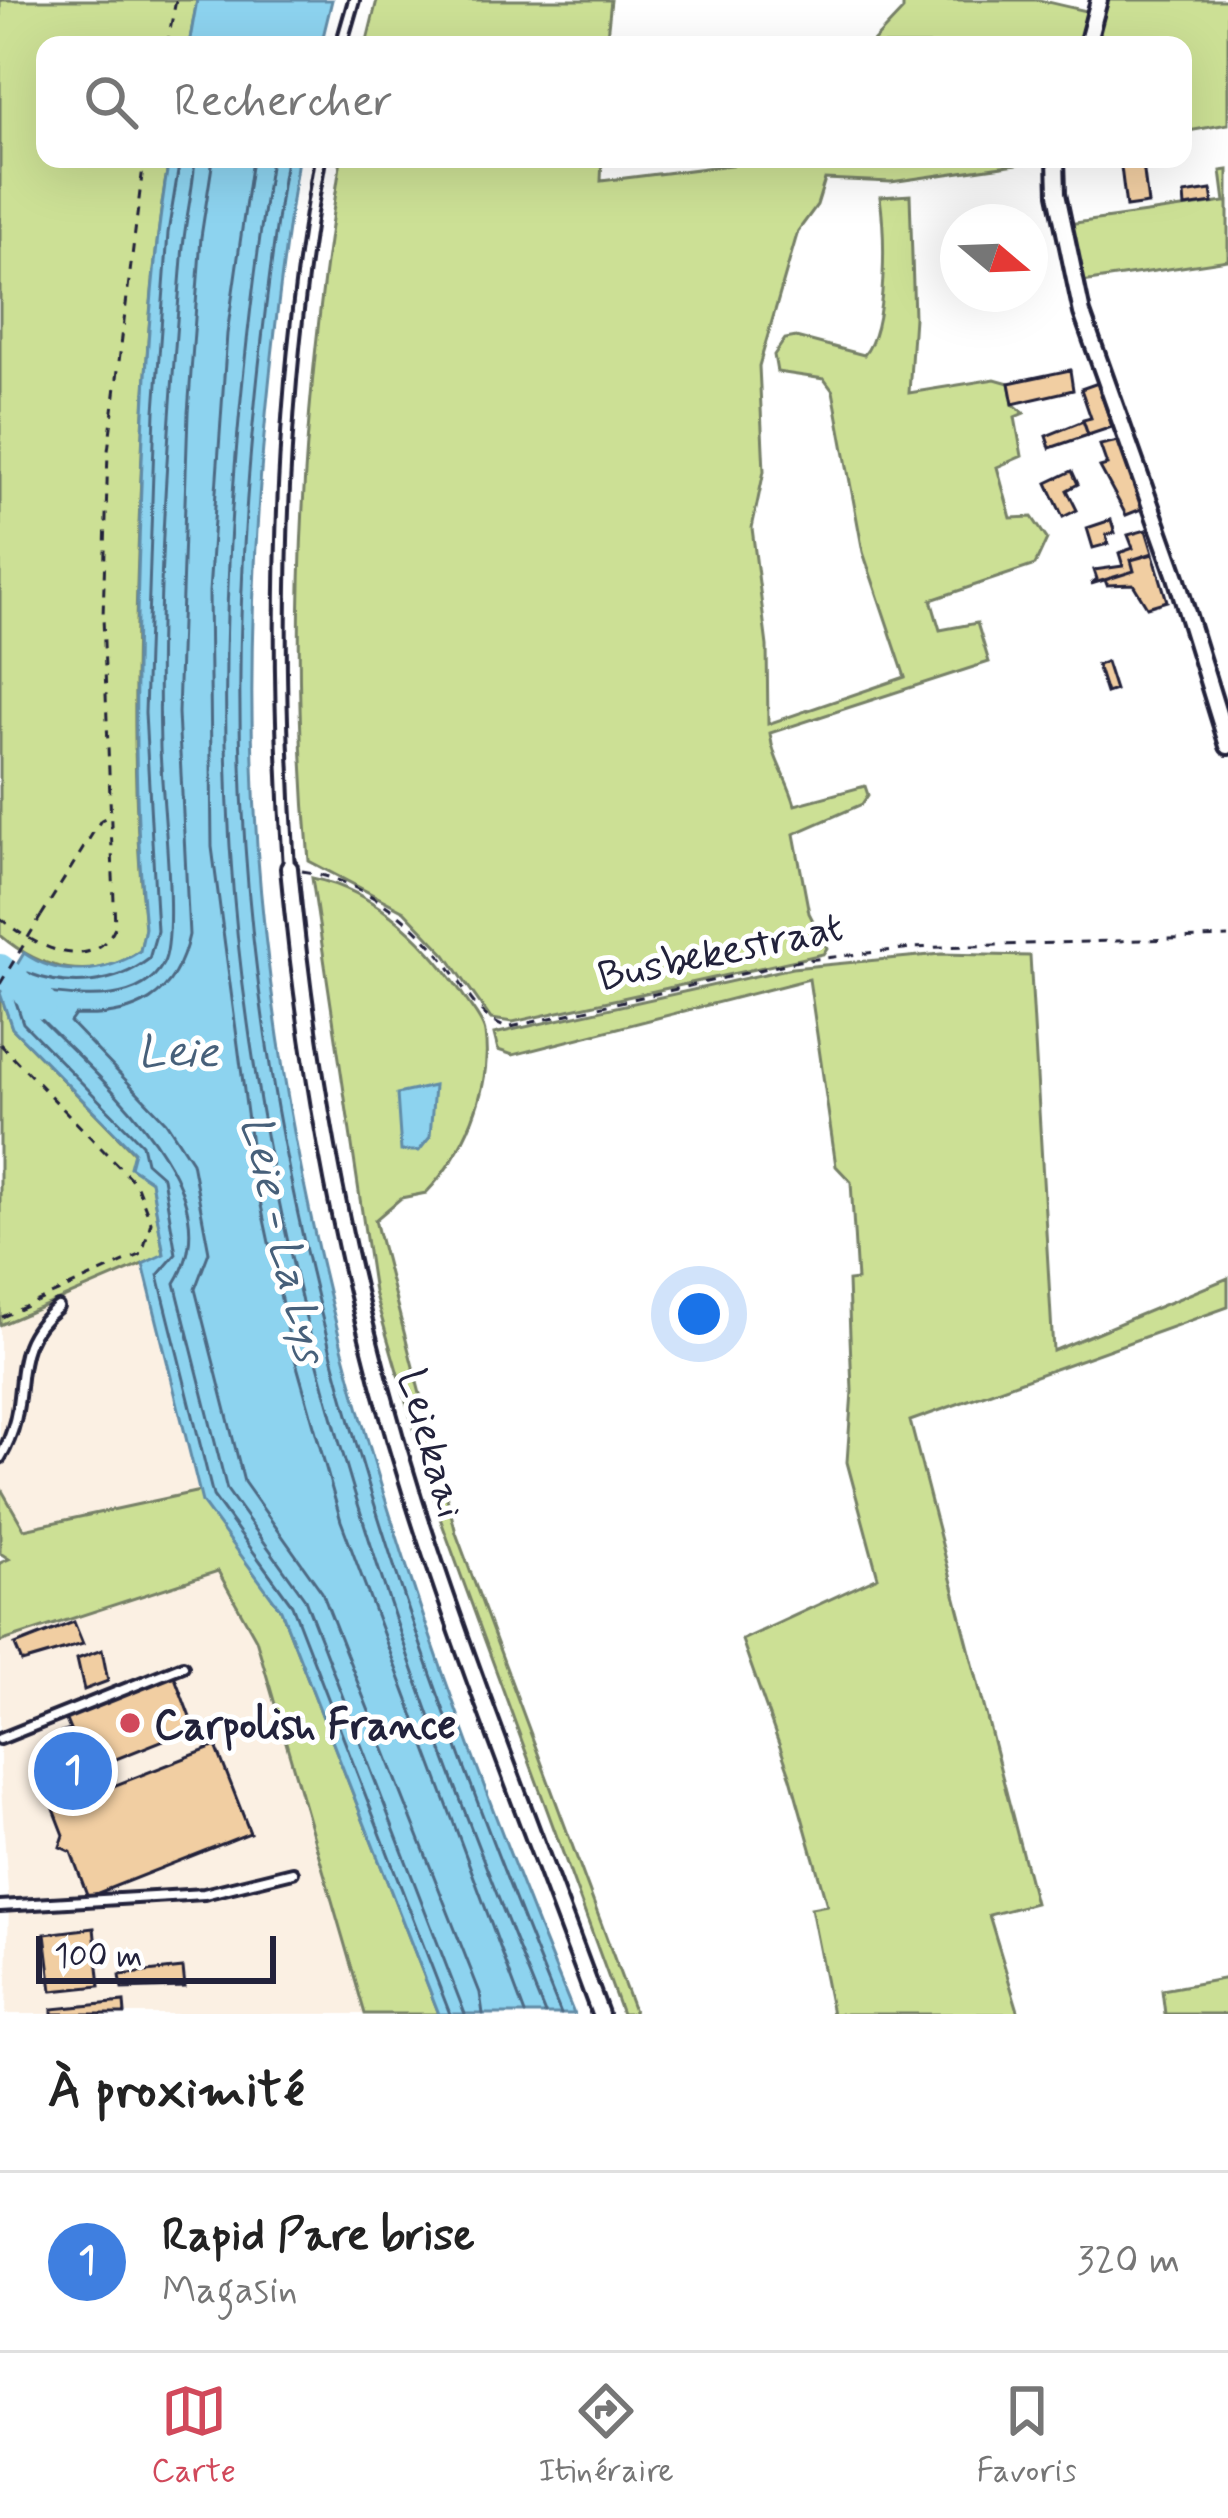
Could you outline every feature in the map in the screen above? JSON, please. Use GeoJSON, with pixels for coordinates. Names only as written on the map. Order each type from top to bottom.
{"type":"FeatureCollection","features":[{"type":"Feature","properties":{"kind":"street"},"geometry":{"type":"LineString","coordinates":[[1089,36],[1099,0]]}},
{"type":"Feature","properties":{"kind":"street"},"geometry":{"type":"LineString","coordinates":[[1056,168],[1057,194],[1082,313],[1182,596],[1228,746]]}},
{"type":"Feature","properties":{"kind":"street","name":"Leiekaai"},"geometry":{"type":"LineString","coordinates":[[289,868],[321,1123],[351,1270],[388,1414],[445,1591],[600,2014]]}},
{"type":"Feature","properties":{"kind":"lane"},"geometry":{"type":"LineString","coordinates":[[344,36],[354,0]]}},
{"type":"Feature","properties":{"kind":"lane"},"geometry":{"type":"LineString","coordinates":[[289,868],[280,719],[282,543],[290,390],[319,168]]}},
{"type":"Feature","properties":{"kind":"lane"},"geometry":{"type":"LineString","coordinates":[[23,1324],[58,1307]]}},
{"type":"Feature","properties":{"kind":"lane"},"geometry":{"type":"LineString","coordinates":[[0,1457],[11,1423],[6,1381]]}},
{"type":"Feature","properties":{"kind":"lane"},"geometry":{"type":"LineString","coordinates":[[0,1739],[183,1666]]}},
{"type":"Feature","properties":{"kind":"lane"},"geometry":{"type":"LineString","coordinates":[[0,1906],[205,1894],[293,1872]]}},
{"type":"Feature","properties":{"kind":"path"},"geometry":{"type":"LineString","coordinates":[[169,36],[176,0]]}},
{"type":"Feature","properties":{"kind":"path"},"geometry":{"type":"LineString","coordinates":[[0,918],[21,935],[72,953],[91,954],[107,944],[116,905],[103,617],[108,451],[142,168]]}},
{"type":"Feature","properties":{"kind":"path"},"geometry":{"type":"LineString","coordinates":[[0,984],[101,820],[110,816]]}},
{"type":"Feature","properties":{"kind":"path","name":"Busbekestraat"},"geometry":{"type":"LineString","coordinates":[[289,868],[342,881],[392,909],[442,958],[489,1022],[508,1028],[798,962],[912,948],[1228,937]]}},
{"type":"Feature","properties":{"kind":"path"},"geometry":{"type":"LineString","coordinates":[[0,1044],[123,1169],[147,1202],[151,1222],[142,1254],[0,1318]]}},
{"type":"Feature","properties":{"kind":"shaded area"},"geometry":{"type":"Polygon","coordinates":[[[143,1264],[200,1491],[24,1529],[0,1487],[0,1325],[143,1264]]]}},
{"type":"Feature","properties":{"kind":"shaded area"},"geometry":{"type":"Polygon","coordinates":[[[217,1571],[256,1639],[365,2014],[6,2014],[9,1906],[0,1771],[0,1642],[217,1571]]]}},
{"type":"Feature","properties":{"kind":"green space"},"geometry":{"type":"Polygon","coordinates":[[[0,0],[197,0],[191,36],[36,36],[36,168],[168,168],[148,341],[137,575],[136,776],[145,928],[140,951],[104,967],[86,969],[50,964],[0,935],[0,0]]]}},
{"type":"Feature","properties":{"kind":"green space"},"geometry":{"type":"Polygon","coordinates":[[[377,0],[611,0],[607,36],[368,36],[377,0]]]}},
{"type":"Feature","properties":{"kind":"green space"},"geometry":{"type":"Polygon","coordinates":[[[903,0],[1039,0],[1091,12],[1084,36],[878,36],[903,10],[903,0]]]}},
{"type":"Feature","properties":{"kind":"green space"},"geometry":{"type":"Polygon","coordinates":[[[1105,0],[1228,0],[1228,124],[1192,130],[1192,36],[1095,36],[1105,0]]]}},
{"type":"Feature","properties":{"kind":"green space"},"geometry":{"type":"Polygon","coordinates":[[[340,168],[602,168],[601,181],[706,168],[988,168],[891,182],[825,179],[817,205],[798,231],[759,366],[764,471],[752,528],[767,646],[768,724],[905,677],[863,552],[833,391],[824,379],[777,372],[774,355],[785,339],[796,337],[864,355],[872,342],[881,302],[880,197],[910,195],[914,317],[909,393],[995,379],[1009,383],[1013,404],[1024,413],[1015,417],[1022,456],[997,467],[1011,518],[1032,517],[1047,539],[1035,565],[931,600],[940,630],[977,623],[989,662],[770,733],[795,805],[865,786],[868,795],[862,804],[794,834],[809,913],[827,948],[823,954],[513,1022],[491,1019],[446,955],[404,911],[309,861],[300,596],[309,421],[340,168]]]}},
{"type":"Feature","properties":{"kind":"green space"},"geometry":{"type":"Polygon","coordinates":[[[1228,170],[1228,260],[1082,282],[1068,224],[1225,202],[1221,171],[1228,170]]]}},
{"type":"Feature","properties":{"kind":"green space"},"geometry":{"type":"Polygon","coordinates":[[[312,878],[359,895],[401,924],[453,981],[484,1029],[480,1098],[463,1140],[426,1193],[401,1198],[375,1220],[456,1533],[635,2014],[622,2014],[440,1518],[374,1292],[312,878]]]}},
{"type":"Feature","properties":{"kind":"green space"},"geometry":{"type":"Polygon","coordinates":[[[941,954],[1030,956],[1053,1351],[1228,1278],[1228,1307],[910,1421],[1035,1903],[989,1915],[1019,2014],[832,2014],[811,1908],[827,1905],[791,1778],[742,1640],[878,1577],[847,1462],[852,1391],[848,1281],[857,1280],[851,1182],[836,1166],[809,979],[513,1055],[498,1050],[494,1034],[792,968],[941,954]]]}},
{"type":"Feature","properties":{"kind":"green space"},"geometry":{"type":"Polygon","coordinates":[[[0,993],[12,1028],[134,1153],[131,1167],[151,1180],[164,1255],[0,1325],[0,993]]]}},
{"type":"Feature","properties":{"kind":"green space"},"geometry":{"type":"Polygon","coordinates":[[[0,1487],[24,1529],[200,1491],[281,1610],[439,2014],[365,2014],[256,1639],[218,1571],[0,1642],[0,1563],[9,1559],[0,1553],[0,1487]]]}},
{"type":"Feature","properties":{"kind":"green space"},"geometry":{"type":"Polygon","coordinates":[[[1228,1978],[1228,2014],[1165,2014],[1162,1990],[1228,1978]]]}},
{"type":"Feature","properties":{"kind":"water"},"geometry":{"type":"Polygon","coordinates":[[[197,0],[332,0],[323,36],[191,36],[197,0]]]}},
{"type":"Feature","properties":{"kind":"water","name":"Leie"},"geometry":{"type":"Polygon","coordinates":[[[168,168],[297,168],[266,415],[254,588],[253,760],[273,999],[297,1149],[329,1297],[368,1442],[463,1730],[574,2014],[439,2014],[281,1610],[202,1502],[143,1264],[164,1254],[151,1181],[130,1167],[134,1152],[12,1028],[0,993],[24,953],[67,969],[112,965],[140,951],[145,928],[136,670],[143,426],[168,168]]]}},
{"type":"Feature","properties":{"kind":"water"},"geometry":{"type":"Polygon","coordinates":[[[434,1086],[430,1137],[419,1151],[401,1151],[397,1094],[434,1086]]]}},
{"type":"Feature","properties":{"kind":"building"},"geometry":{"type":"Polygon","coordinates":[[[1121,168],[1144,168],[1148,204],[1126,207],[1121,168]]]}},
{"type":"Feature","properties":{"kind":"building"},"geometry":{"type":"Polygon","coordinates":[[[1211,190],[1213,203],[1185,207],[1184,194],[1211,190]]]}},
{"type":"Feature","properties":{"kind":"building"},"geometry":{"type":"Polygon","coordinates":[[[1070,370],[1073,390],[1013,404],[1009,383],[1070,370]]]}},
{"type":"Feature","properties":{"kind":"building"},"geometry":{"type":"Polygon","coordinates":[[[1098,383],[1112,427],[1088,435],[1083,420],[1091,418],[1081,389],[1098,383]]]}},
{"type":"Feature","properties":{"kind":"building"},"geometry":{"type":"Polygon","coordinates":[[[1083,421],[1088,435],[1050,448],[1046,436],[1083,421]]]}},
{"type":"Feature","properties":{"kind":"building"},"geometry":{"type":"Polygon","coordinates":[[[1118,441],[1144,508],[1126,515],[1100,467],[1107,465],[1100,445],[1118,441]]]}},
{"type":"Feature","properties":{"kind":"building"},"geometry":{"type":"Polygon","coordinates":[[[1072,471],[1078,484],[1067,490],[1077,510],[1063,517],[1047,483],[1072,471]]]}},
{"type":"Feature","properties":{"kind":"building"},"geometry":{"type":"Polygon","coordinates":[[[1111,520],[1115,533],[1106,535],[1108,544],[1093,548],[1087,528],[1111,520]]]}},
{"type":"Feature","properties":{"kind":"building"},"geometry":{"type":"Polygon","coordinates":[[[1146,530],[1153,553],[1131,560],[1134,571],[1091,584],[1097,579],[1094,570],[1123,566],[1119,553],[1133,548],[1128,535],[1146,530]]]}},
{"type":"Feature","properties":{"kind":"building"},"geometry":{"type":"Polygon","coordinates":[[[1153,554],[1167,601],[1147,607],[1133,584],[1107,585],[1105,580],[1134,571],[1131,560],[1153,554]]]}},
{"type":"Feature","properties":{"kind":"building"},"geometry":{"type":"Polygon","coordinates":[[[1106,662],[1115,690],[1106,693],[1097,665],[1106,662]]]}},
{"type":"Feature","properties":{"kind":"building"},"geometry":{"type":"Polygon","coordinates":[[[74,1622],[83,1644],[22,1662],[15,1645],[74,1622]]]}},
{"type":"Feature","properties":{"kind":"building"},"geometry":{"type":"Polygon","coordinates":[[[102,1650],[108,1681],[84,1690],[77,1659],[102,1650]]]}},
{"type":"Feature","properties":{"kind":"building","name":"Carpolish France"},"geometry":{"type":"Polygon","coordinates":[[[174,1675],[194,1728],[86,1771],[82,1759],[73,1762],[61,1733],[70,1730],[65,1718],[174,1675]]]}},
{"type":"Feature","properties":{"kind":"building"},"geometry":{"type":"Polygon","coordinates":[[[216,1746],[250,1833],[88,1897],[71,1852],[60,1847],[64,1835],[54,1809],[216,1746]]]}},
{"type":"Feature","properties":{"kind":"building"},"geometry":{"type":"Polygon","coordinates":[[[94,1928],[100,1986],[52,1991],[45,1934],[94,1928]]]}},
{"type":"Feature","properties":{"kind":"building"},"geometry":{"type":"Polygon","coordinates":[[[183,1968],[185,1987],[122,1989],[120,1975],[183,1968]]]}},
{"type":"Feature","properties":{"kind":"building"},"geometry":{"type":"Polygon","coordinates":[[[124,2002],[125,2014],[52,2014],[52,2009],[124,2002]]]}},
{"type":"Feature","properties":{"kind":"waterway"},"geometry":{"type":"LineString","coordinates":[[0,969],[42,1004]]}},
{"type":"Feature","properties":{"kind":"place","name":"Carpolish France"},"geometry":{"type":"Point","coordinates":[130,1723]}},
{"type":"Feature","properties":{"kind":"place","name":"Rapid Pare brise"},"geometry":{"type":"Point","coordinates":[73,1771]}},
{"type":"Feature","properties":{"kind":"water label","name":"Leie - La Lys"},"geometry":{"type":"Point","coordinates":[285,1238]}}]}
